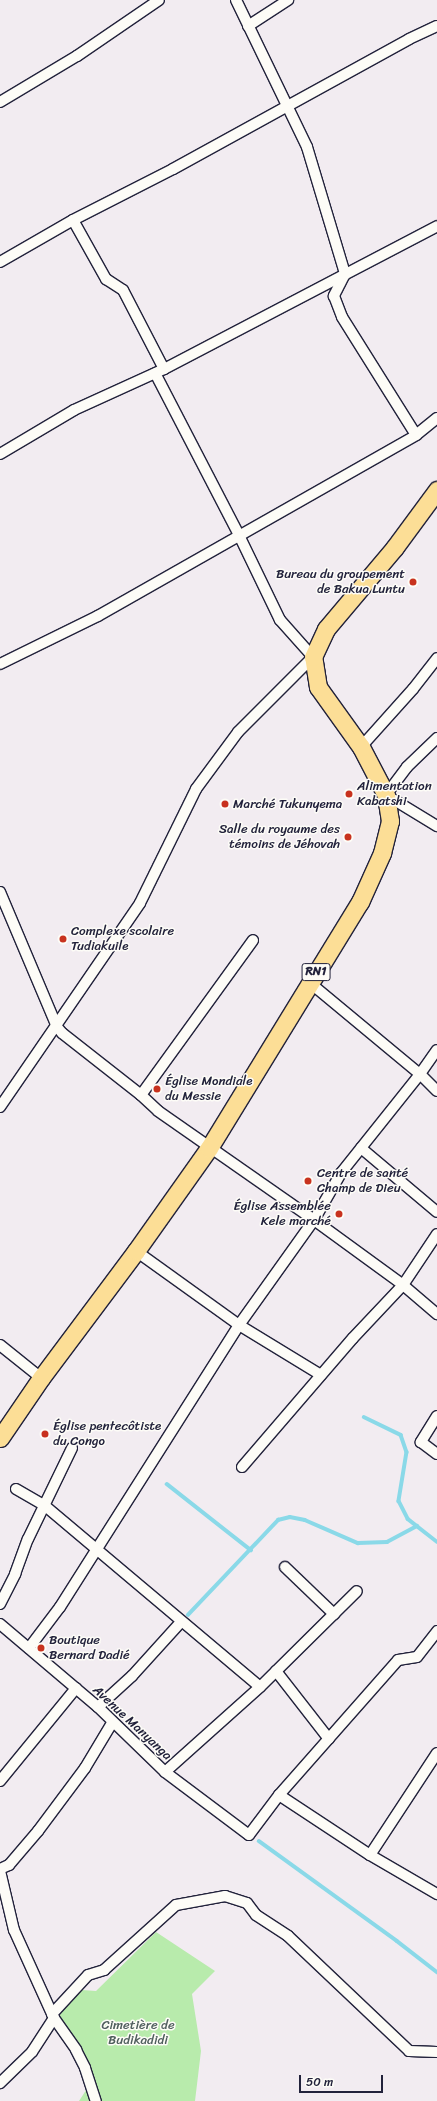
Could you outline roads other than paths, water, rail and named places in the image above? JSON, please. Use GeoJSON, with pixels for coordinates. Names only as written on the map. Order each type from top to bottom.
{"type":"FeatureCollection","features":[{"type":"Feature","properties":{"kind":"highway"},"geometry":{"type":"LineString","coordinates":[[313,657],[326,629],[395,547],[437,490]]}},
{"type":"Feature","properties":{"kind":"highway","name":"RN1"},"geometry":{"type":"LineString","coordinates":[[0,1438],[41,1378],[136,1251],[209,1148],[309,982],[360,902],[382,853],[390,821],[386,795],[361,747],[318,687],[313,657]]}},
{"type":"Feature","properties":{"kind":"street"},"geometry":{"type":"LineString","coordinates":[[0,102],[77,56],[159,0]]}},
{"type":"Feature","properties":{"kind":"street"},"geometry":{"type":"LineString","coordinates":[[236,0],[307,147],[345,274],[334,296],[342,317],[416,435]]}},
{"type":"Feature","properties":{"kind":"street"},"geometry":{"type":"LineString","coordinates":[[248,26],[288,0]]}},
{"type":"Feature","properties":{"kind":"street"},"geometry":{"type":"LineString","coordinates":[[0,262],[72,220],[173,169],[409,39],[437,26]]}},
{"type":"Feature","properties":{"kind":"street"},"geometry":{"type":"LineString","coordinates":[[0,1107],[57,1027],[140,903],[196,789],[238,732],[313,657],[280,620],[160,371],[123,290],[106,279],[72,220]]}},
{"type":"Feature","properties":{"kind":"street"},"geometry":{"type":"LineString","coordinates":[[0,454],[74,410],[160,371],[437,226]]}},
{"type":"Feature","properties":{"kind":"street"},"geometry":{"type":"LineString","coordinates":[[0,664],[98,616],[416,435],[437,418]]}},
{"type":"Feature","properties":{"kind":"street"},"geometry":{"type":"LineString","coordinates":[[361,747],[413,689],[437,658]]}},
{"type":"Feature","properties":{"kind":"street"},"geometry":{"type":"LineString","coordinates":[[437,738],[407,768],[386,795],[437,826]]}},
{"type":"Feature","properties":{"kind":"street"},"geometry":{"type":"LineString","coordinates":[[0,892],[57,1027],[141,1095],[158,1111],[314,1220],[403,1285],[437,1314]]}},
{"type":"Feature","properties":{"kind":"street"},"geometry":{"type":"LineString","coordinates":[[141,1095],[253,940]]}},
{"type":"Feature","properties":{"kind":"street"},"geometry":{"type":"LineString","coordinates":[[309,982],[420,1074],[437,1090]]}},
{"type":"Feature","properties":{"kind":"street"},"geometry":{"type":"LineString","coordinates":[[29,1648],[60,1607],[96,1548],[239,1326],[314,1220],[341,1173],[420,1074],[437,1050]]}},
{"type":"Feature","properties":{"kind":"street"},"geometry":{"type":"LineString","coordinates":[[361,1148],[437,1212]]}},
{"type":"Feature","properties":{"kind":"street"},"geometry":{"type":"LineString","coordinates":[[242,1467],[321,1375],[403,1285],[437,1234]]}},
{"type":"Feature","properties":{"kind":"street"},"geometry":{"type":"LineString","coordinates":[[136,1251],[239,1326],[321,1375]]}},
{"type":"Feature","properties":{"kind":"street"},"geometry":{"type":"LineString","coordinates":[[0,1345],[41,1378]]}},
{"type":"Feature","properties":{"kind":"street"},"geometry":{"type":"LineString","coordinates":[[437,1416],[421,1442],[437,1454]]}},
{"type":"Feature","properties":{"kind":"street"},"geometry":{"type":"LineString","coordinates":[[0,1604],[16,1574],[28,1539],[72,1448]]}},
{"type":"Feature","properties":{"kind":"street"},"geometry":{"type":"LineString","coordinates":[[16,1490],[44,1505],[260,1687]]}},
{"type":"Feature","properties":{"kind":"street"},"geometry":{"type":"LineString","coordinates":[[285,1567],[334,1614]]}},
{"type":"Feature","properties":{"kind":"street"},"geometry":{"type":"LineString","coordinates":[[165,1772],[260,1687],[357,1591]]}},
{"type":"Feature","properties":{"kind":"street"},"geometry":{"type":"LineString","coordinates":[[98,1707],[132,1676],[181,1622]]}},
{"type":"Feature","properties":{"kind":"street","name":"Avenue Manyanga"},"geometry":{"type":"LineString","coordinates":[[0,1624],[98,1707],[112,1723],[165,1772],[249,1835],[279,1796]]}},
{"type":"Feature","properties":{"kind":"street"},"geometry":{"type":"LineString","coordinates":[[437,1631],[417,1657],[398,1660],[279,1796],[370,1855],[437,1894]]}},
{"type":"Feature","properties":{"kind":"street"},"geometry":{"type":"LineString","coordinates":[[276,1671],[329,1739]]}},
{"type":"Feature","properties":{"kind":"street"},"geometry":{"type":"LineString","coordinates":[[0,1781],[76,1688]]}},
{"type":"Feature","properties":{"kind":"street"},"geometry":{"type":"LineString","coordinates":[[96,2101],[85,2068],[76,2050],[53,2016],[14,1930],[0,1870],[8,1865],[38,1831],[85,1768],[112,1723]]}},
{"type":"Feature","properties":{"kind":"street"},"geometry":{"type":"LineString","coordinates":[[370,1855],[437,1754]]}},
{"type":"Feature","properties":{"kind":"street"},"geometry":{"type":"LineString","coordinates":[[0,2083],[32,2052],[53,2016],[88,1975],[104,1970],[176,1905],[225,1896],[248,1903],[256,1915],[288,1936],[409,2051],[437,2052]]}},
{"type":"Feature","properties":{"kind":"waterway"},"geometry":{"type":"LineString","coordinates":[[364,1417],[401,1435],[407,1452],[399,1501],[408,1519],[437,1542]]}},
{"type":"Feature","properties":{"kind":"waterway"},"geometry":{"type":"LineString","coordinates":[[167,1484],[251,1550]]}},
{"type":"Feature","properties":{"kind":"waterway"},"geometry":{"type":"LineString","coordinates":[[188,1615],[278,1520],[290,1517],[305,1520],[358,1543],[387,1542],[417,1526]]}},
{"type":"Feature","properties":{"kind":"waterway"},"geometry":{"type":"LineString","coordinates":[[259,1841],[397,1941],[437,1972]]}},
{"type":"Feature","properties":{"kind":"place","name":"Bureau du groupement de Bakua Luntu"},"geometry":{"type":"Point","coordinates":[413,582]}},
{"type":"Feature","properties":{"kind":"place","name":"Alimentation Kabatshi"},"geometry":{"type":"Point","coordinates":[349,794]}},
{"type":"Feature","properties":{"kind":"place","name":"Marché Tukunyema"},"geometry":{"type":"Point","coordinates":[225,804]}},
{"type":"Feature","properties":{"kind":"place","name":"Salle du royaume des témoins de Jéhovah"},"geometry":{"type":"Point","coordinates":[348,837]}},
{"type":"Feature","properties":{"kind":"place","name":"Complexe scolaire Tudiakuile"},"geometry":{"type":"Point","coordinates":[63,939]}},
{"type":"Feature","properties":{"kind":"place","name":"Église Mondiale du Messie"},"geometry":{"type":"Point","coordinates":[157,1089]}},
{"type":"Feature","properties":{"kind":"place","name":"Centre de santé Champ de Dieu"},"geometry":{"type":"Point","coordinates":[308,1181]}},
{"type":"Feature","properties":{"kind":"place","name":"Église Assemblée Kele marché"},"geometry":{"type":"Point","coordinates":[339,1214]}},
{"type":"Feature","properties":{"kind":"place","name":"Église pentecôtiste du Congo"},"geometry":{"type":"Point","coordinates":[45,1434]}},
{"type":"Feature","properties":{"kind":"place","name":"Boutique Bernard Dadié"},"geometry":{"type":"Point","coordinates":[41,1648]}},
{"type":"Feature","properties":{"kind":"park label","name":"Cimetière de Budikadidi"},"geometry":{"type":"Point","coordinates":[138,2034]}}]}
